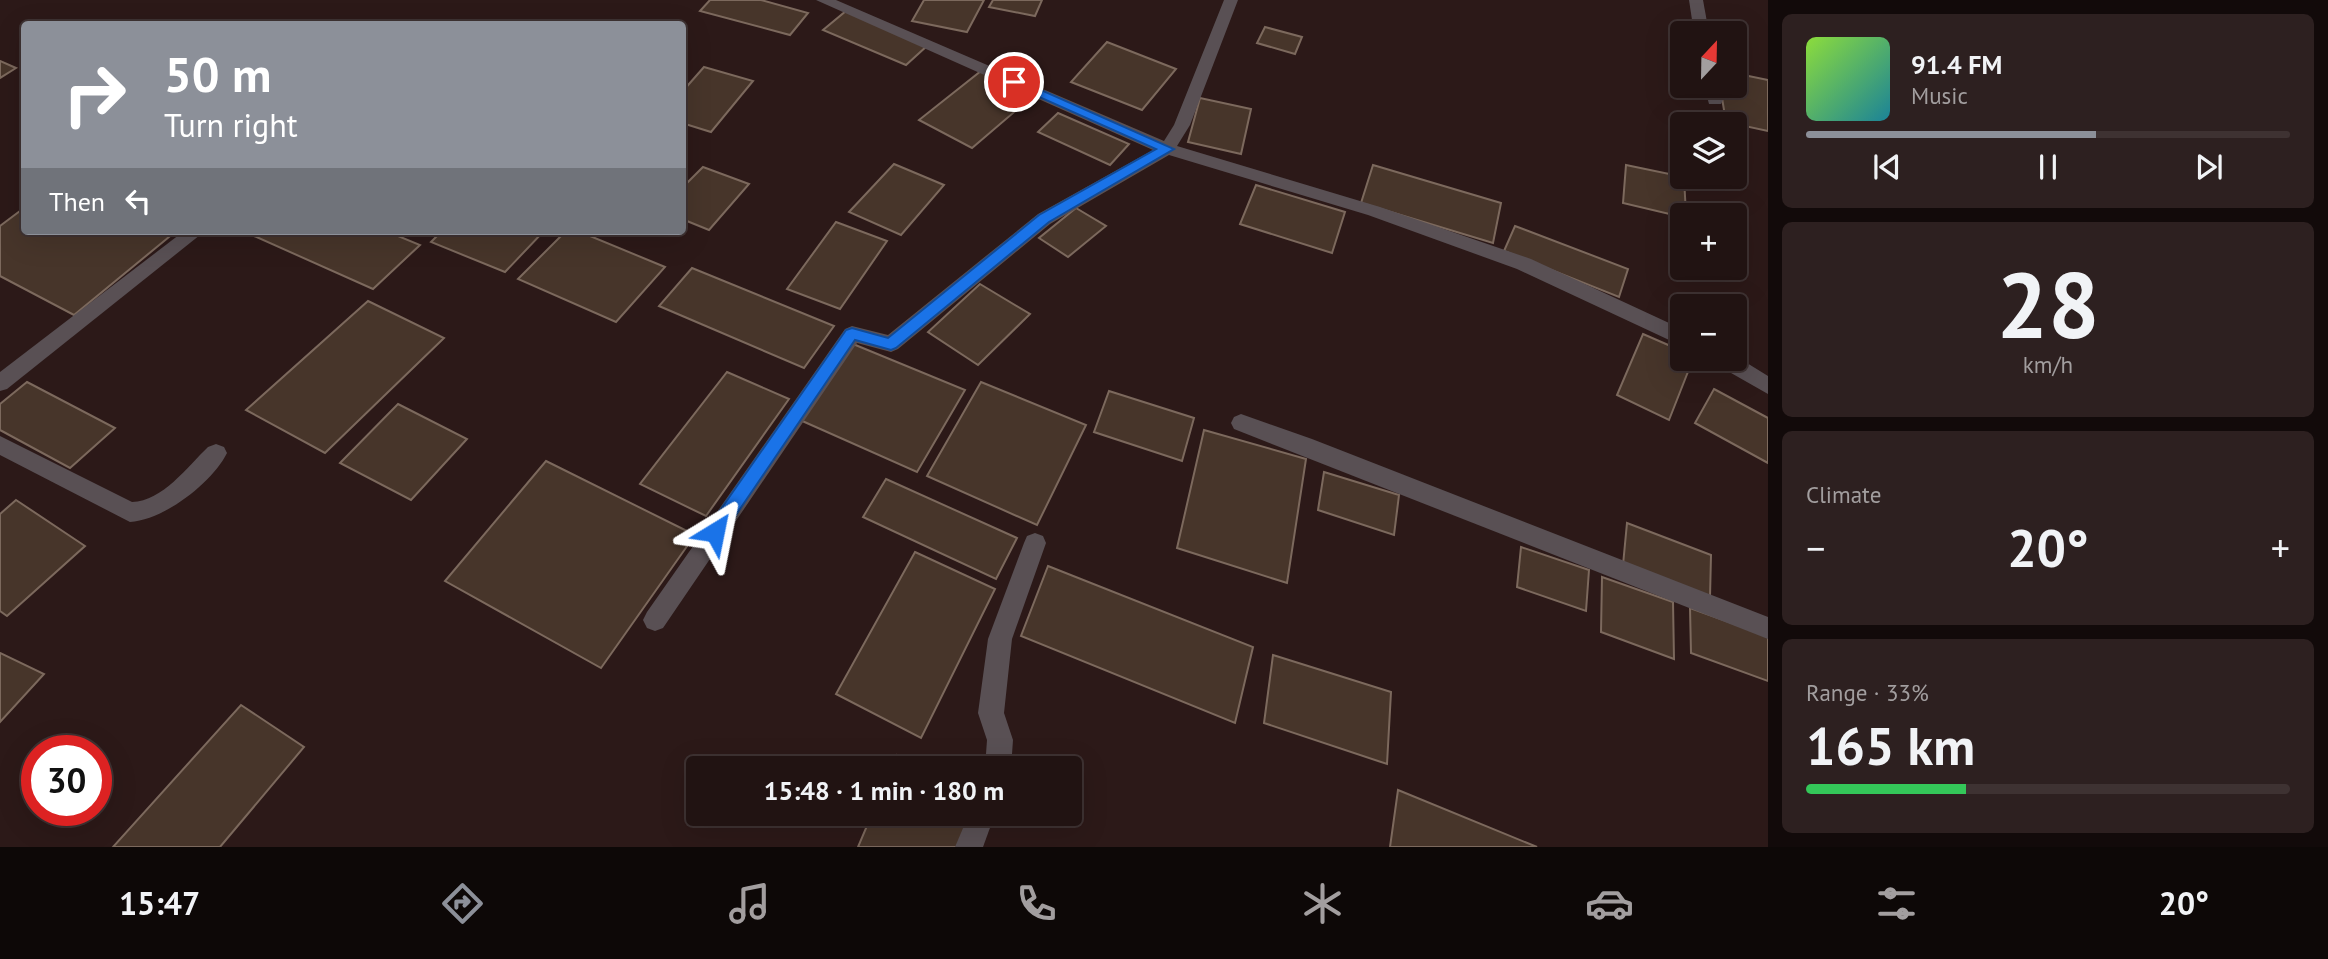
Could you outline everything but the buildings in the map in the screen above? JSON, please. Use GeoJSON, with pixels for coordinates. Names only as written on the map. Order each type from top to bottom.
{"type":"FeatureCollection","features":[{"type":"Feature","properties":{"kind":"street"},"geometry":{"type":"LineString","coordinates":[[823,0],[1167,149],[1374,211],[1524,264],[1670,332]]}},
{"type":"Feature","properties":{"kind":"street"},"geometry":{"type":"LineString","coordinates":[[655,620],[852,334],[891,344],[1044,219],[1167,149],[1182,125],[1231,0]]}},
{"type":"Feature","properties":{"kind":"street"},"geometry":{"type":"LineString","coordinates":[[1696,0],[1700,21]]}},
{"type":"Feature","properties":{"kind":"street"},"geometry":{"type":"LineString","coordinates":[[0,383],[192,235]]}},
{"type":"Feature","properties":{"kind":"street"},"geometry":{"type":"LineString","coordinates":[[1744,371],[1768,386]]}},
{"type":"Feature","properties":{"kind":"street"},"geometry":{"type":"LineString","coordinates":[[1241,423],[1304,445],[1768,628]]}},
{"type":"Feature","properties":{"kind":"street"},"geometry":{"type":"LineString","coordinates":[[0,445],[130,512],[144,514],[157,507],[216,453]]}},
{"type":"Feature","properties":{"kind":"street"},"geometry":{"type":"LineString","coordinates":[[999,756],[1000,740],[991,713],[1000,639],[1035,544]]}},
{"type":"Feature","properties":{"kind":"street"},"geometry":{"type":"LineString","coordinates":[[969,847],[977,826]]}},
{"type":"Feature","properties":{"kind":"route"},"geometry":{"type":"LineString","coordinates":[[715,532],[852,334],[891,344],[1044,219],[1149,162],[1167,149],[1014,82]]}}]}
